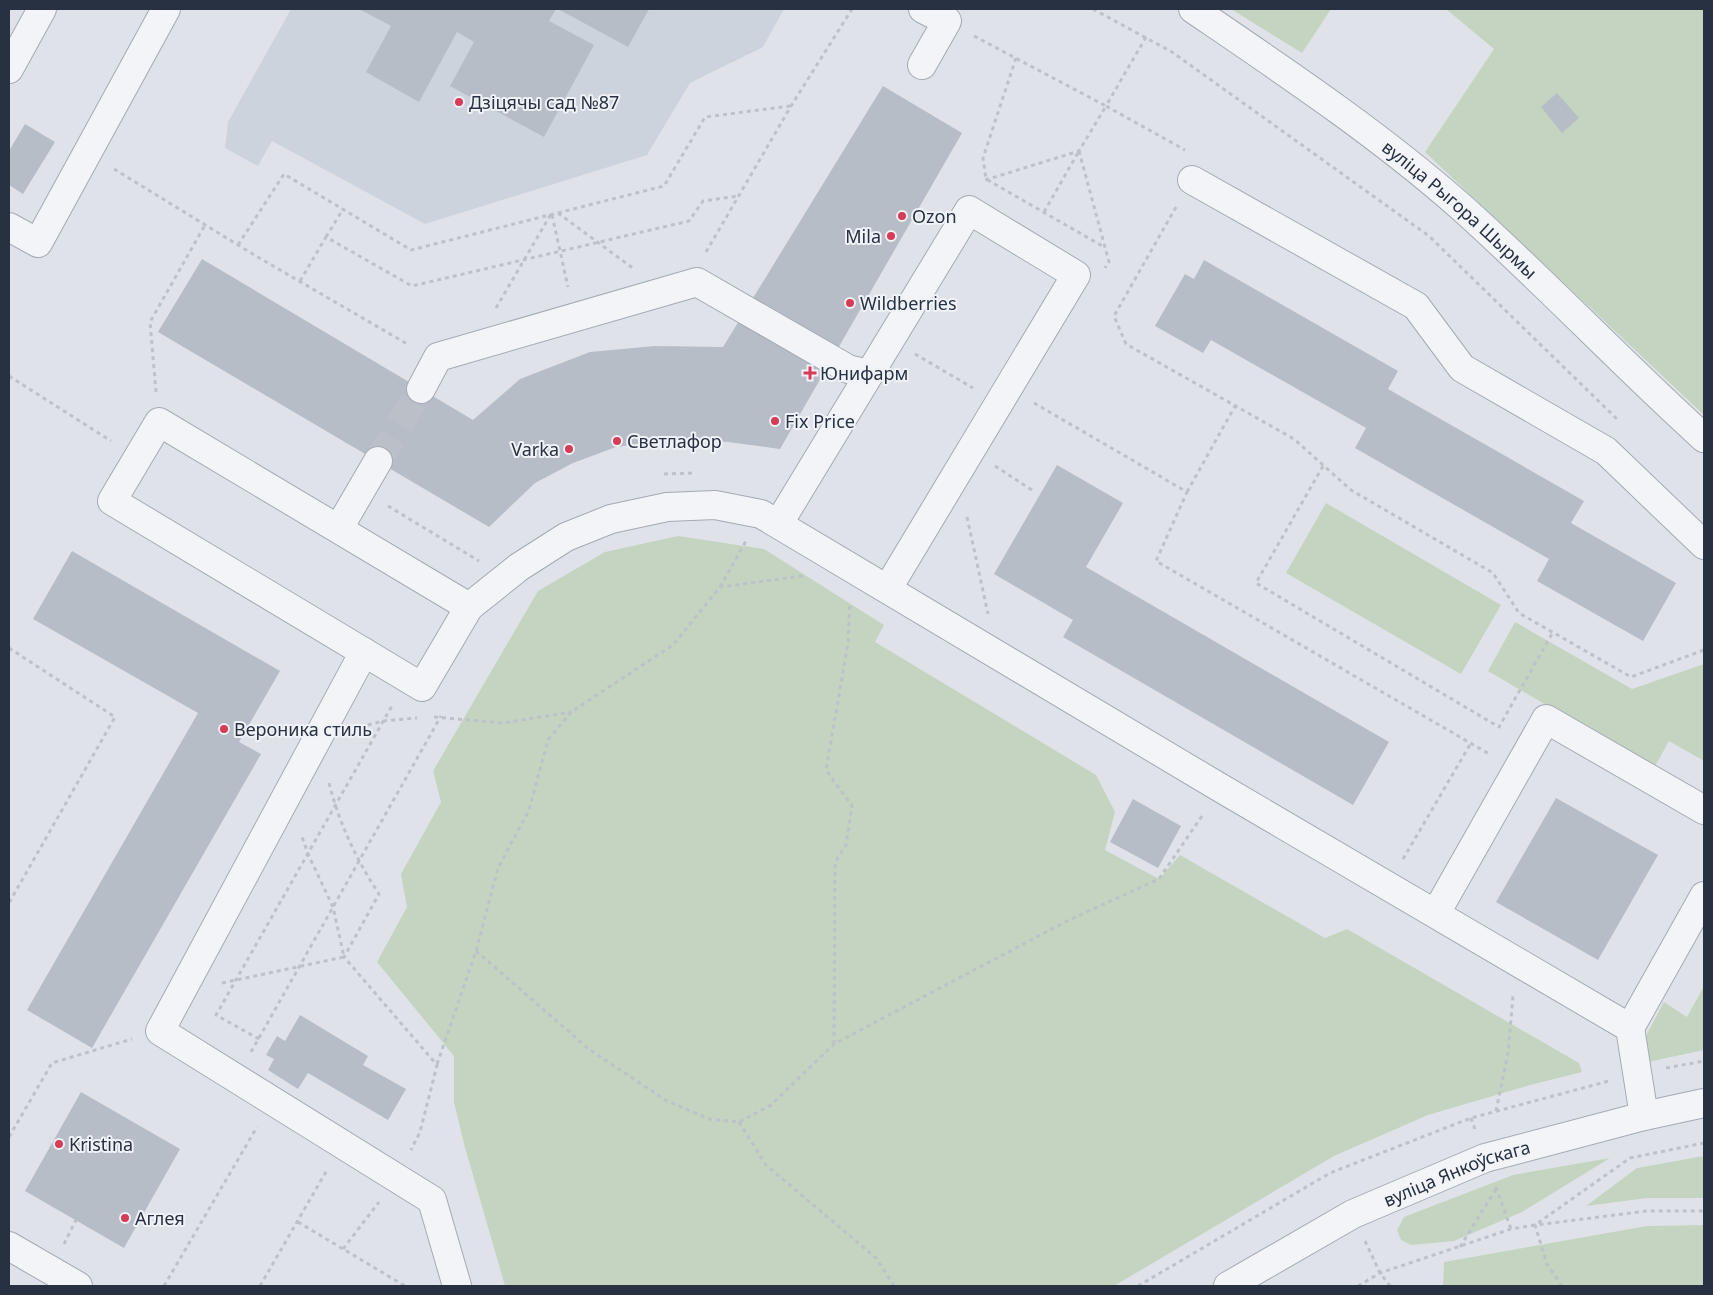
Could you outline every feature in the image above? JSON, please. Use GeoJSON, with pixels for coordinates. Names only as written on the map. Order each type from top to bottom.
{"type":"FeatureCollection","features":[{"type":"Feature","properties":{"kind":"street"},"geometry":{"type":"LineString","coordinates":[[9,69],[42,9]]}},
{"type":"Feature","properties":{"kind":"street"},"geometry":{"type":"LineString","coordinates":[[9,227],[38,243],[166,9]]}},
{"type":"Feature","properties":{"kind":"street"},"geometry":{"type":"LineString","coordinates":[[922,65],[947,21],[923,9]]}},
{"type":"Feature","properties":{"kind":"street","name":"вуліца Рыгора Шырмы"},"geometry":{"type":"LineString","coordinates":[[1193,9],[1339,109],[1459,205],[1537,277],[1704,438]]}},
{"type":"Feature","properties":{"kind":"street"},"geometry":{"type":"LineString","coordinates":[[1192,180],[1416,306],[1462,368],[1606,451],[1704,545]]}},
{"type":"Feature","properties":{"kind":"street"},"geometry":{"type":"LineString","coordinates":[[780,524],[969,210],[1076,275],[888,588]]}},
{"type":"Feature","properties":{"kind":"street"},"geometry":{"type":"LineString","coordinates":[[421,389],[438,357],[697,282],[848,370],[869,374]]}},
{"type":"Feature","properties":{"kind":"street"},"geometry":{"type":"LineString","coordinates":[[469,608],[339,528],[159,422],[112,501],[415,682],[469,608],[519,567],[566,537],[611,519],[667,507],[715,505],[761,514],[1219,787],[1630,1028]]}},
{"type":"Feature","properties":{"kind":"street"},"geometry":{"type":"LineString","coordinates":[[339,528],[378,461]]}},
{"type":"Feature","properties":{"kind":"street"},"geometry":{"type":"LineString","coordinates":[[364,652],[160,1032],[432,1200],[457,1286]]}},
{"type":"Feature","properties":{"kind":"street"},"geometry":{"type":"LineString","coordinates":[[1436,913],[1546,719],[1704,810]]}},
{"type":"Feature","properties":{"kind":"street"},"geometry":{"type":"LineString","coordinates":[[1644,1116],[1630,1028],[1704,896]]}},
{"type":"Feature","properties":{"kind":"street","name":"вуліца Янкоўскага"},"geometry":{"type":"LineString","coordinates":[[1228,1286],[1353,1214],[1485,1158],[1644,1116],[1704,1103]]}},
{"type":"Feature","properties":{"kind":"street"},"geometry":{"type":"LineString","coordinates":[[9,1246],[78,1286]]}},
{"type":"Feature","properties":{"kind":"path"},"geometry":{"type":"LineString","coordinates":[[702,258],[791,106],[852,9]]}},
{"type":"Feature","properties":{"kind":"path"},"geometry":{"type":"LineString","coordinates":[[1093,9],[1172,52],[1429,236],[1620,422]]}},
{"type":"Feature","properties":{"kind":"path"},"geometry":{"type":"LineString","coordinates":[[1146,37],[1106,106],[1185,150],[1192,180],[1114,316],[1126,344],[1294,439],[1351,490],[1493,573],[1520,613],[1631,677],[1704,650]]}},
{"type":"Feature","properties":{"kind":"path"},"geometry":{"type":"LineString","coordinates":[[1016,58],[983,158],[986,179],[1105,247]]}},
{"type":"Feature","properties":{"kind":"path"},"geometry":{"type":"LineString","coordinates":[[238,245],[284,174],[411,250],[664,186],[705,118],[791,106]]}},
{"type":"Feature","properties":{"kind":"path"},"geometry":{"type":"LineString","coordinates":[[1044,212],[1079,151]]}},
{"type":"Feature","properties":{"kind":"path"},"geometry":{"type":"LineString","coordinates":[[87,154],[300,282],[412,346]]}},
{"type":"Feature","properties":{"kind":"path"},"geometry":{"type":"LineString","coordinates":[[326,237],[412,286],[689,221],[703,201],[738,196]]}},
{"type":"Feature","properties":{"kind":"path"},"geometry":{"type":"LineString","coordinates":[[300,282],[343,209]]}},
{"type":"Feature","properties":{"kind":"path"},"geometry":{"type":"LineString","coordinates":[[558,213],[635,270]]}},
{"type":"Feature","properties":{"kind":"path"},"geometry":{"type":"LineString","coordinates":[[552,214],[570,296]]}},
{"type":"Feature","properties":{"kind":"path"},"geometry":{"type":"LineString","coordinates":[[494,311],[552,214]]}},
{"type":"Feature","properties":{"kind":"path"},"geometry":{"type":"LineString","coordinates":[[159,422],[150,322],[205,225]]}},
{"type":"Feature","properties":{"kind":"path"},"geometry":{"type":"LineString","coordinates":[[890,340],[1004,396],[1187,492]]}},
{"type":"Feature","properties":{"kind":"path"},"geometry":{"type":"LineString","coordinates":[[9,376],[112,442]]}},
{"type":"Feature","properties":{"kind":"path"},"geometry":{"type":"LineString","coordinates":[[1236,406],[1187,492],[1156,561],[1517,770]]}},
{"type":"Feature","properties":{"kind":"path"},"geometry":{"type":"LineString","coordinates":[[988,462],[1032,490]]}},
{"type":"Feature","properties":{"kind":"path"},"geometry":{"type":"LineString","coordinates":[[1323,466],[1256,583],[1500,727],[1553,632]]}},
{"type":"Feature","properties":{"kind":"path"},"geometry":{"type":"LineString","coordinates":[[966,513],[989,618]]}},
{"type":"Feature","properties":{"kind":"path"},"geometry":{"type":"LineString","coordinates":[[343,1249],[396,1178],[420,1132],[437,1065],[476,951],[498,868],[529,810],[548,740],[571,712],[673,645],[720,587],[818,574],[849,566],[848,643],[826,770],[852,806],[846,845],[835,862],[834,1044]]}},
{"type":"Feature","properties":{"kind":"path"},"geometry":{"type":"LineString","coordinates":[[9,648],[115,716],[9,903]]}},
{"type":"Feature","properties":{"kind":"path"},"geometry":{"type":"LineString","coordinates":[[259,1039],[216,1015],[383,721],[415,682],[441,716]]}},
{"type":"Feature","properties":{"kind":"path"},"geometry":{"type":"LineString","coordinates":[[431,717],[441,716],[503,723],[571,712]]}},
{"type":"Feature","properties":{"kind":"path"},"geometry":{"type":"LineString","coordinates":[[236,1079],[441,716]]}},
{"type":"Feature","properties":{"kind":"path"},"geometry":{"type":"LineString","coordinates":[[180,994],[237,979],[344,957],[379,894],[358,863],[335,807],[319,738],[383,721],[422,718]]}},
{"type":"Feature","properties":{"kind":"path"},"geometry":{"type":"LineString","coordinates":[[1394,856],[1402,862],[1471,743]]}},
{"type":"Feature","properties":{"kind":"path"},"geometry":{"type":"LineString","coordinates":[[476,951],[590,1050],[668,1101],[709,1119],[739,1122],[771,1105],[834,1044],[1066,921],[1159,879],[1207,809],[1219,787]]}},
{"type":"Feature","properties":{"kind":"path"},"geometry":{"type":"LineString","coordinates":[[289,792],[308,854],[333,907],[344,957],[437,1065]]}},
{"type":"Feature","properties":{"kind":"path"},"geometry":{"type":"LineString","coordinates":[[1496,1111],[1508,1053],[1513,990]]}},
{"type":"Feature","properties":{"kind":"path"},"geometry":{"type":"LineString","coordinates":[[9,1137],[52,1062],[160,1032]]}},
{"type":"Feature","properties":{"kind":"path"},"geometry":{"type":"LineString","coordinates":[[164,1286],[272,1101]]}},
{"type":"Feature","properties":{"kind":"path"},"geometry":{"type":"LineString","coordinates":[[739,1122],[766,1164],[876,1258],[894,1286]]}},
{"type":"Feature","properties":{"kind":"path"},"geometry":{"type":"LineString","coordinates":[[1535,1224],[1630,1158],[1704,1143]]}},
{"type":"Feature","properties":{"kind":"path"},"geometry":{"type":"LineString","coordinates":[[260,1286],[342,1144]]}},
{"type":"Feature","properties":{"kind":"path"},"geometry":{"type":"LineString","coordinates":[[1460,1246],[1497,1188]]}},
{"type":"Feature","properties":{"kind":"path"},"geometry":{"type":"LineString","coordinates":[[1358,1286],[1380,1273],[1512,1229],[1535,1224],[1646,1212],[1704,1211]]}},
{"type":"Feature","properties":{"kind":"path"},"geometry":{"type":"LineString","coordinates":[[1353,1214],[1380,1273],[1390,1286]]}},
{"type":"Feature","properties":{"kind":"path"},"geometry":{"type":"LineString","coordinates":[[298,1222],[405,1286]]}},
{"type":"Feature","properties":{"kind":"path"},"geometry":{"type":"LineString","coordinates":[[1535,1224],[1547,1264],[1562,1286]]}},
{"type":"Feature","properties":{"kind":"shaded area","name":"Дзіцячы сад №87"},"geometry":{"type":"Polygon","coordinates":[[[291,9],[784,9],[763,47],[690,83],[647,155],[425,224],[272,141],[258,166],[225,148],[228,122],[291,9]]]}},
{"type":"Feature","properties":{"kind":"green space"},"geometry":{"type":"Polygon","coordinates":[[[1231,9],[1331,9],[1302,53],[1231,9]]]}},
{"type":"Feature","properties":{"kind":"green space"},"geometry":{"type":"Polygon","coordinates":[[[1446,9],[1704,9],[1704,415],[1425,152],[1494,49],[1446,9]]]}},
{"type":"Feature","properties":{"kind":"green space"},"geometry":{"type":"Polygon","coordinates":[[[1326,503],[1501,605],[1461,674],[1286,573],[1326,503]]]}},
{"type":"Feature","properties":{"kind":"green space"},"geometry":{"type":"Polygon","coordinates":[[[678,536],[764,549],[884,625],[875,642],[1096,775],[1115,812],[1105,850],[1159,879],[1180,855],[1325,938],[1347,929],[1579,1063],[1582,1072],[1428,1115],[1334,1156],[1114,1286],[505,1286],[464,1144],[454,1102],[454,1056],[377,962],[407,907],[401,874],[441,802],[433,771],[538,591],[605,552],[678,536]]]}},
{"type":"Feature","properties":{"kind":"green space"},"geometry":{"type":"Polygon","coordinates":[[[1515,622],[1632,689],[1704,664],[1704,761],[1669,741],[1654,768],[1488,671],[1515,622]]]}},
{"type":"Feature","properties":{"kind":"green space"},"geometry":{"type":"Polygon","coordinates":[[[1704,986],[1704,1050],[1643,1063],[1640,1047],[1664,1002],[1687,1017],[1704,986]]]}},
{"type":"Feature","properties":{"kind":"green space"},"geometry":{"type":"Polygon","coordinates":[[[1704,1156],[1704,1198],[1647,1198],[1586,1206],[1637,1168],[1704,1156]]]}},
{"type":"Feature","properties":{"kind":"green space"},"geometry":{"type":"Polygon","coordinates":[[[1610,1158],[1522,1212],[1454,1241],[1411,1245],[1401,1240],[1397,1230],[1404,1217],[1513,1175],[1610,1158]]]}},
{"type":"Feature","properties":{"kind":"green space"},"geometry":{"type":"Polygon","coordinates":[[[1704,1225],[1704,1286],[1443,1286],[1444,1262],[1647,1226],[1704,1225]]]}},
{"type":"Feature","properties":{"kind":"building"},"geometry":{"type":"Polygon","coordinates":[[[359,9],[556,9],[549,21],[594,45],[544,137],[450,86],[474,42],[457,32],[419,102],[366,72],[391,26],[359,9]]]}},
{"type":"Feature","properties":{"kind":"building"},"geometry":{"type":"Polygon","coordinates":[[[558,9],[649,9],[628,47],[558,9]]]}},
{"type":"Feature","properties":{"kind":"building"},"geometry":{"type":"Polygon","coordinates":[[[883,86],[962,133],[780,449],[728,442],[674,439],[616,447],[573,463],[535,483],[489,527],[158,332],[202,259],[473,420],[520,379],[590,352],[655,346],[723,347],[883,86]]]}},
{"type":"Feature","properties":{"kind":"building"},"geometry":{"type":"Polygon","coordinates":[[[1557,93],[1579,118],[1562,133],[1541,107],[1557,93]]]}},
{"type":"Feature","properties":{"kind":"building"},"geometry":{"type":"Polygon","coordinates":[[[25,124],[55,142],[23,194],[9,185],[9,151],[25,124]]]}},
{"type":"Feature","properties":{"kind":"building"},"geometry":{"type":"Polygon","coordinates":[[[1204,260],[1398,371],[1388,389],[1584,501],[1571,523],[1676,583],[1643,641],[1537,581],[1549,559],[1355,448],[1366,428],[1211,340],[1203,353],[1155,326],[1185,274],[1194,279],[1204,260]]]}},
{"type":"Feature","properties":{"kind":"building"},"geometry":{"type":"Polygon","coordinates":[[[1057,465],[1123,503],[1086,567],[1389,742],[1353,805],[1063,637],[1073,620],[994,574],[1057,465]]]}},
{"type":"Feature","properties":{"kind":"building"},"geometry":{"type":"Polygon","coordinates":[[[72,551],[280,671],[239,742],[261,754],[92,1048],[27,1010],[198,713],[33,619],[72,551]]]}},
{"type":"Feature","properties":{"kind":"building"},"geometry":{"type":"Polygon","coordinates":[[[1556,798],[1658,855],[1598,960],[1496,902],[1556,798]]]}},
{"type":"Feature","properties":{"kind":"building"},"geometry":{"type":"Polygon","coordinates":[[[1133,799],[1181,826],[1158,868],[1110,842],[1133,799]]]}},
{"type":"Feature","properties":{"kind":"building"},"geometry":{"type":"Polygon","coordinates":[[[300,1015],[368,1056],[363,1065],[406,1089],[388,1120],[308,1073],[298,1089],[268,1070],[274,1059],[266,1055],[277,1036],[285,1041],[300,1015]]]}},
{"type":"Feature","properties":{"kind":"building"},"geometry":{"type":"Polygon","coordinates":[[[81,1092],[180,1149],[124,1248],[25,1191],[81,1092]]]}},
{"type":"Feature","properties":{"kind":"tunnel"},"geometry":{"type":"LineString","coordinates":[[378,461],[421,389]]}},
{"type":"Feature","properties":{"kind":"place","name":"Дзіцячы сад №87"},"geometry":{"type":"Point","coordinates":[459,102]}},
{"type":"Feature","properties":{"kind":"place","name":"Ozon"},"geometry":{"type":"Point","coordinates":[902,216]}},
{"type":"Feature","properties":{"kind":"place","name":"Mila"},"geometry":{"type":"Point","coordinates":[891,236]}},
{"type":"Feature","properties":{"kind":"place","name":"Wildberries"},"geometry":{"type":"Point","coordinates":[850,303]}},
{"type":"Feature","properties":{"kind":"place","name":"Юнифарм"},"geometry":{"type":"Point","coordinates":[810,373]}},
{"type":"Feature","properties":{"kind":"place","name":"Fix Price"},"geometry":{"type":"Point","coordinates":[775,421]}},
{"type":"Feature","properties":{"kind":"place","name":"Светлафор"},"geometry":{"type":"Point","coordinates":[617,441]}},
{"type":"Feature","properties":{"kind":"place","name":"Varka"},"geometry":{"type":"Point","coordinates":[569,449]}},
{"type":"Feature","properties":{"kind":"place","name":"Вероника стиль"},"geometry":{"type":"Point","coordinates":[224,729]}},
{"type":"Feature","properties":{"kind":"place","name":"Kristina"},"geometry":{"type":"Point","coordinates":[59,1144]}},
{"type":"Feature","properties":{"kind":"place","name":"Аглея"},"geometry":{"type":"Point","coordinates":[125,1218]}}]}
